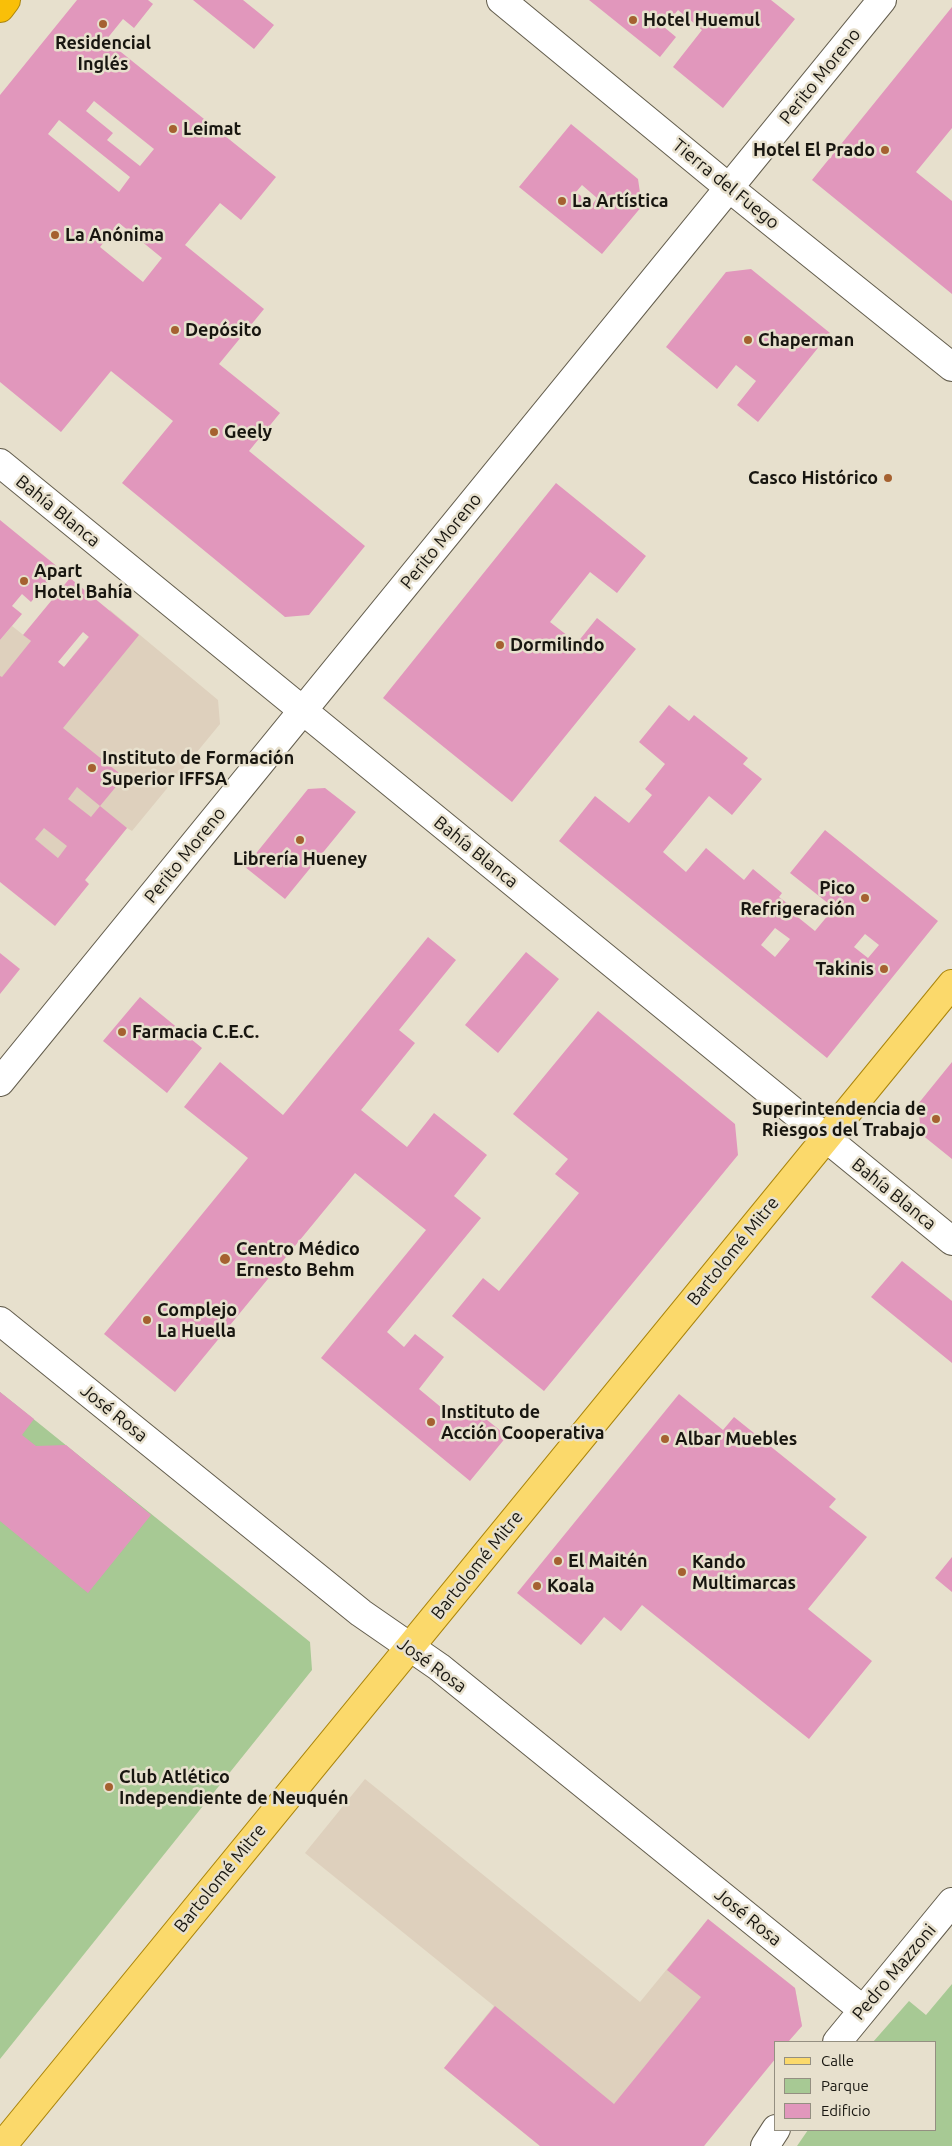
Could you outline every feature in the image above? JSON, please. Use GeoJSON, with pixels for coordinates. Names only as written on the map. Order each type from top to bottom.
{"type":"FeatureCollection","features":[{"type":"Feature","properties":{"kind":"highway"},"geometry":{"type":"LineString","coordinates":[[0,8],[6,0]]}},
{"type":"Feature","properties":{"kind":"main road","name":"Bartolomé Mitre"},"geometry":{"type":"LineString","coordinates":[[2,2146],[952,984]]}},
{"type":"Feature","properties":{"kind":"street","name":"Tierra del Fuego"},"geometry":{"type":"LineString","coordinates":[[501,0],[728,187],[952,367]]}},
{"type":"Feature","properties":{"kind":"street","name":"Perito Moreno"},"geometry":{"type":"LineString","coordinates":[[0,1082],[882,0]]}},
{"type":"Feature","properties":{"kind":"street","name":"Bahía Blanca"},"geometry":{"type":"LineString","coordinates":[[0,463],[952,1241]]}},
{"type":"Feature","properties":{"kind":"street","name":"José Rosa"},"geometry":{"type":"LineString","coordinates":[[0,1321],[361,1613],[439,1667],[863,2010]]}},
{"type":"Feature","properties":{"kind":"street","name":"Pedro Mazzoni"},"geometry":{"type":"LineString","coordinates":[[838,2041],[952,1902]]}},
{"type":"Feature","properties":{"kind":"street"},"geometry":{"type":"LineString","coordinates":[[765,2146],[775,2131]]}},
{"type":"Feature","properties":{"kind":"shaded area","name":"Instituto de Formación Superior IFFSA"},"geometry":{"type":"Polygon","coordinates":[[[110,610],[218,700],[220,724],[132,831],[127,828],[85,880],[0,811],[0,640],[12,626],[64,667],[110,610]]]}},
{"type":"Feature","properties":{"kind":"shaded area"},"geometry":{"type":"Polygon","coordinates":[[[365,1779],[640,2002],[708,1919],[795,1988],[802,2026],[789,2041],[774,2041],[774,2045],[704,2146],[540,2146],[444,2068],[494,2006],[305,1853],[365,1779]]]}},
{"type":"Feature","properties":{"kind":"green space","name":"Club Atlético Independiente de Neuquén"},"geometry":{"type":"Polygon","coordinates":[[[0,1392],[310,1642],[312,1670],[0,2059],[0,1392]]]}},
{"type":"Feature","properties":{"kind":"green space"},"geometry":{"type":"Polygon","coordinates":[[[952,1984],[952,2146],[797,2146],[807,2131],[937,2131],[937,2041],[874,2041],[909,2001],[926,2015],[952,1984]]]}},
{"type":"Feature","properties":{"kind":"building"},"geometry":{"type":"Polygon","coordinates":[[[77,0],[148,0],[153,4],[134,28],[123,19],[106,40],[276,177],[241,220],[220,203],[185,245],[264,309],[219,364],[280,413],[249,451],[365,546],[309,615],[285,617],[122,483],[173,421],[111,371],[61,432],[0,382],[0,95],[77,0]],[[94,101],[86,111],[113,133],[107,140],[140,166],[154,149],[94,101]],[[59,120],[48,134],[119,192],[130,177],[59,120]],[[119,223],[100,247],[143,282],[162,258],[119,223]]]}},
{"type":"Feature","properties":{"kind":"building"},"geometry":{"type":"Polygon","coordinates":[[[193,0],[243,0],[274,25],[254,49],[193,0]]]}},
{"type":"Feature","properties":{"kind":"building"},"geometry":{"type":"Polygon","coordinates":[[[589,0],[771,0],[795,19],[723,108],[673,67],[702,30],[678,10],[664,27],[676,37],[660,57],[589,0]]]}},
{"type":"Feature","properties":{"kind":"building","name":"Hotel El Prado"},"geometry":{"type":"Polygon","coordinates":[[[952,7],[952,128],[916,172],[952,201],[952,294],[812,180],[952,7]]]}},
{"type":"Feature","properties":{"kind":"building"},"geometry":{"type":"Polygon","coordinates":[[[571,124],[638,179],[642,206],[602,254],[519,187],[571,124]],[[582,185],[576,192],[592,205],[597,198],[582,185]]]}},
{"type":"Feature","properties":{"kind":"building","name":"Chaperman"},"geometry":{"type":"Polygon","coordinates":[[[751,269],[830,333],[758,422],[737,405],[756,381],[736,365],[717,389],[666,347],[726,272],[751,269]]]}},
{"type":"Feature","properties":{"kind":"building"},"geometry":{"type":"Polygon","coordinates":[[[556,483],[646,556],[617,593],[590,572],[550,622],[577,643],[597,618],[636,649],[512,802],[383,698],[556,483]]]}},
{"type":"Feature","properties":{"kind":"building","name":"Apart Hotel Bahía"},"geometry":{"type":"Polygon","coordinates":[[[0,520],[59,568],[31,602],[22,594],[12,606],[22,614],[0,640],[0,520]]]}},
{"type":"Feature","properties":{"kind":"building"},"geometry":{"type":"Polygon","coordinates":[[[70,578],[139,635],[63,728],[124,777],[100,806],[127,828],[85,880],[89,884],[55,926],[0,882],[0,676],[2,677],[31,641],[23,635],[70,578]],[[83,632],[58,662],[64,667],[89,637],[83,632]],[[77,787],[68,799],[91,817],[100,806],[77,787]],[[44,828],[35,839],[58,858],[67,846],[44,828]]]}},
{"type":"Feature","properties":{"kind":"building"},"geometry":{"type":"Polygon","coordinates":[[[669,705],[689,721],[694,715],[748,758],[743,764],[762,779],[732,815],[709,796],[663,852],[686,872],[706,848],[744,880],[753,869],[782,893],[779,897],[792,907],[789,910],[815,931],[834,908],[790,873],[825,830],[938,921],[827,1058],[559,841],[595,796],[629,823],[652,795],[645,789],[665,764],[639,742],[669,705]],[[775,928],[761,945],[775,957],[790,939],[775,928]],[[865,934],[854,947],[868,958],[879,945],[865,934]]]}},
{"type":"Feature","properties":{"kind":"building","name":"Librería Hueney"},"geometry":{"type":"Polygon","coordinates":[[[325,788],[356,812],[285,899],[245,867],[308,789],[325,788]]]}},
{"type":"Feature","properties":{"kind":"building"},"geometry":{"type":"Polygon","coordinates":[[[428,937],[456,960],[399,1030],[415,1043],[361,1110],[407,1147],[434,1113],[487,1155],[454,1196],[481,1218],[387,1332],[404,1347],[415,1334],[444,1357],[419,1389],[454,1418],[466,1403],[507,1436],[470,1481],[321,1358],[426,1230],[355,1173],[175,1392],[104,1334],[248,1158],[184,1107],[220,1062],[283,1115],[428,937]]]}},
{"type":"Feature","properties":{"kind":"building"},"geometry":{"type":"Polygon","coordinates":[[[526,952],[559,979],[498,1053],[465,1025],[526,952]]]}},
{"type":"Feature","properties":{"kind":"building"},"geometry":{"type":"Polygon","coordinates":[[[0,953],[20,969],[0,994],[0,953]]]}},
{"type":"Feature","properties":{"kind":"building"},"geometry":{"type":"Polygon","coordinates":[[[140,997],[202,1048],[167,1093],[103,1041],[140,997]]]}},
{"type":"Feature","properties":{"kind":"building"},"geometry":{"type":"Polygon","coordinates":[[[598,1011],[735,1124],[738,1155],[544,1391],[452,1316],[483,1278],[499,1291],[579,1193],[555,1174],[568,1159],[513,1114],[598,1011]]]}},
{"type":"Feature","properties":{"kind":"building","name":"Superintendencia de Riesgos del Trabajo"},"geometry":{"type":"Polygon","coordinates":[[[952,1062],[952,1159],[921,1134],[918,1104],[952,1062]]]}},
{"type":"Feature","properties":{"kind":"building"},"geometry":{"type":"Polygon","coordinates":[[[902,1261],[952,1301],[952,1363],[871,1297],[902,1261]]]}},
{"type":"Feature","properties":{"kind":"building"},"geometry":{"type":"Polygon","coordinates":[[[0,1392],[34,1419],[22,1435],[36,1446],[66,1445],[151,1515],[88,1593],[0,1521],[0,1392]]]}},
{"type":"Feature","properties":{"kind":"building"},"geometry":{"type":"Polygon","coordinates":[[[679,1394],[723,1430],[734,1417],[836,1499],[829,1507],[867,1537],[808,1609],[872,1661],[809,1739],[642,1605],[621,1631],[604,1617],[581,1645],[517,1593],[679,1394]]]}},
{"type":"Feature","properties":{"kind":"building"},"geometry":{"type":"Polygon","coordinates":[[[952,1557],[952,1592],[935,1578],[952,1557]]]}},
{"type":"Feature","properties":{"kind":"building"},"geometry":{"type":"Polygon","coordinates":[[[708,1919],[795,1988],[802,2026],[789,2041],[774,2041],[774,2060],[704,2146],[540,2146],[444,2068],[495,2006],[614,2104],[701,1997],[667,1970],[708,1919]]]}},
{"type":"Feature","properties":{"kind":"place","name":"Hotel Huemul"},"geometry":{"type":"Point","coordinates":[633,20]}},
{"type":"Feature","properties":{"kind":"place","name":"Residencial Inglés"},"geometry":{"type":"Point","coordinates":[103,24]}},
{"type":"Feature","properties":{"kind":"place","name":"Leimat"},"geometry":{"type":"Point","coordinates":[173,129]}},
{"type":"Feature","properties":{"kind":"place","name":"Hotel El Prado"},"geometry":{"type":"Point","coordinates":[885,150]}},
{"type":"Feature","properties":{"kind":"place","name":"La Artística"},"geometry":{"type":"Point","coordinates":[562,201]}},
{"type":"Feature","properties":{"kind":"place","name":"La Anónima"},"geometry":{"type":"Point","coordinates":[55,235]}},
{"type":"Feature","properties":{"kind":"place","name":"Depósito"},"geometry":{"type":"Point","coordinates":[175,330]}},
{"type":"Feature","properties":{"kind":"place","name":"Chaperman"},"geometry":{"type":"Point","coordinates":[748,340]}},
{"type":"Feature","properties":{"kind":"place","name":"Geely"},"geometry":{"type":"Point","coordinates":[214,432]}},
{"type":"Feature","properties":{"kind":"place","name":"Casco Histórico"},"geometry":{"type":"Point","coordinates":[888,478]}},
{"type":"Feature","properties":{"kind":"place","name":"Apart Hotel Bahía"},"geometry":{"type":"Point","coordinates":[24,581]}},
{"type":"Feature","properties":{"kind":"place","name":"Dormilindo"},"geometry":{"type":"Point","coordinates":[500,645]}},
{"type":"Feature","properties":{"kind":"place","name":"Instituto de Formación Superior IFFSA"},"geometry":{"type":"Point","coordinates":[92,768]}},
{"type":"Feature","properties":{"kind":"place","name":"Librería Hueney"},"geometry":{"type":"Point","coordinates":[300,840]}},
{"type":"Feature","properties":{"kind":"place","name":"Pico Refrigeración"},"geometry":{"type":"Point","coordinates":[865,898]}},
{"type":"Feature","properties":{"kind":"place","name":"Takinis"},"geometry":{"type":"Point","coordinates":[884,969]}},
{"type":"Feature","properties":{"kind":"place","name":"Farmacia C.E.C."},"geometry":{"type":"Point","coordinates":[122,1032]}},
{"type":"Feature","properties":{"kind":"place","name":"Superintendencia de Riesgos del Trabajo"},"geometry":{"type":"Point","coordinates":[936,1119]}},
{"type":"Feature","properties":{"kind":"place","name":"Centro Médico Ernesto Behm"},"geometry":{"type":"Point","coordinates":[225,1259]}},
{"type":"Feature","properties":{"kind":"place","name":"Complejo La Huella"},"geometry":{"type":"Point","coordinates":[147,1320]}},
{"type":"Feature","properties":{"kind":"place","name":"Instituto de Acción Cooperativa"},"geometry":{"type":"Point","coordinates":[431,1422]}},
{"type":"Feature","properties":{"kind":"place","name":"Albar Muebles"},"geometry":{"type":"Point","coordinates":[665,1439]}},
{"type":"Feature","properties":{"kind":"place","name":"El Maitén"},"geometry":{"type":"Point","coordinates":[558,1561]}},
{"type":"Feature","properties":{"kind":"place","name":"Kando Multimarcas"},"geometry":{"type":"Point","coordinates":[682,1572]}},
{"type":"Feature","properties":{"kind":"place","name":"Koala"},"geometry":{"type":"Point","coordinates":[537,1586]}},
{"type":"Feature","properties":{"kind":"place","name":"Club Atlético Independiente de Neuquén"},"geometry":{"type":"Point","coordinates":[109,1787]}}]}
